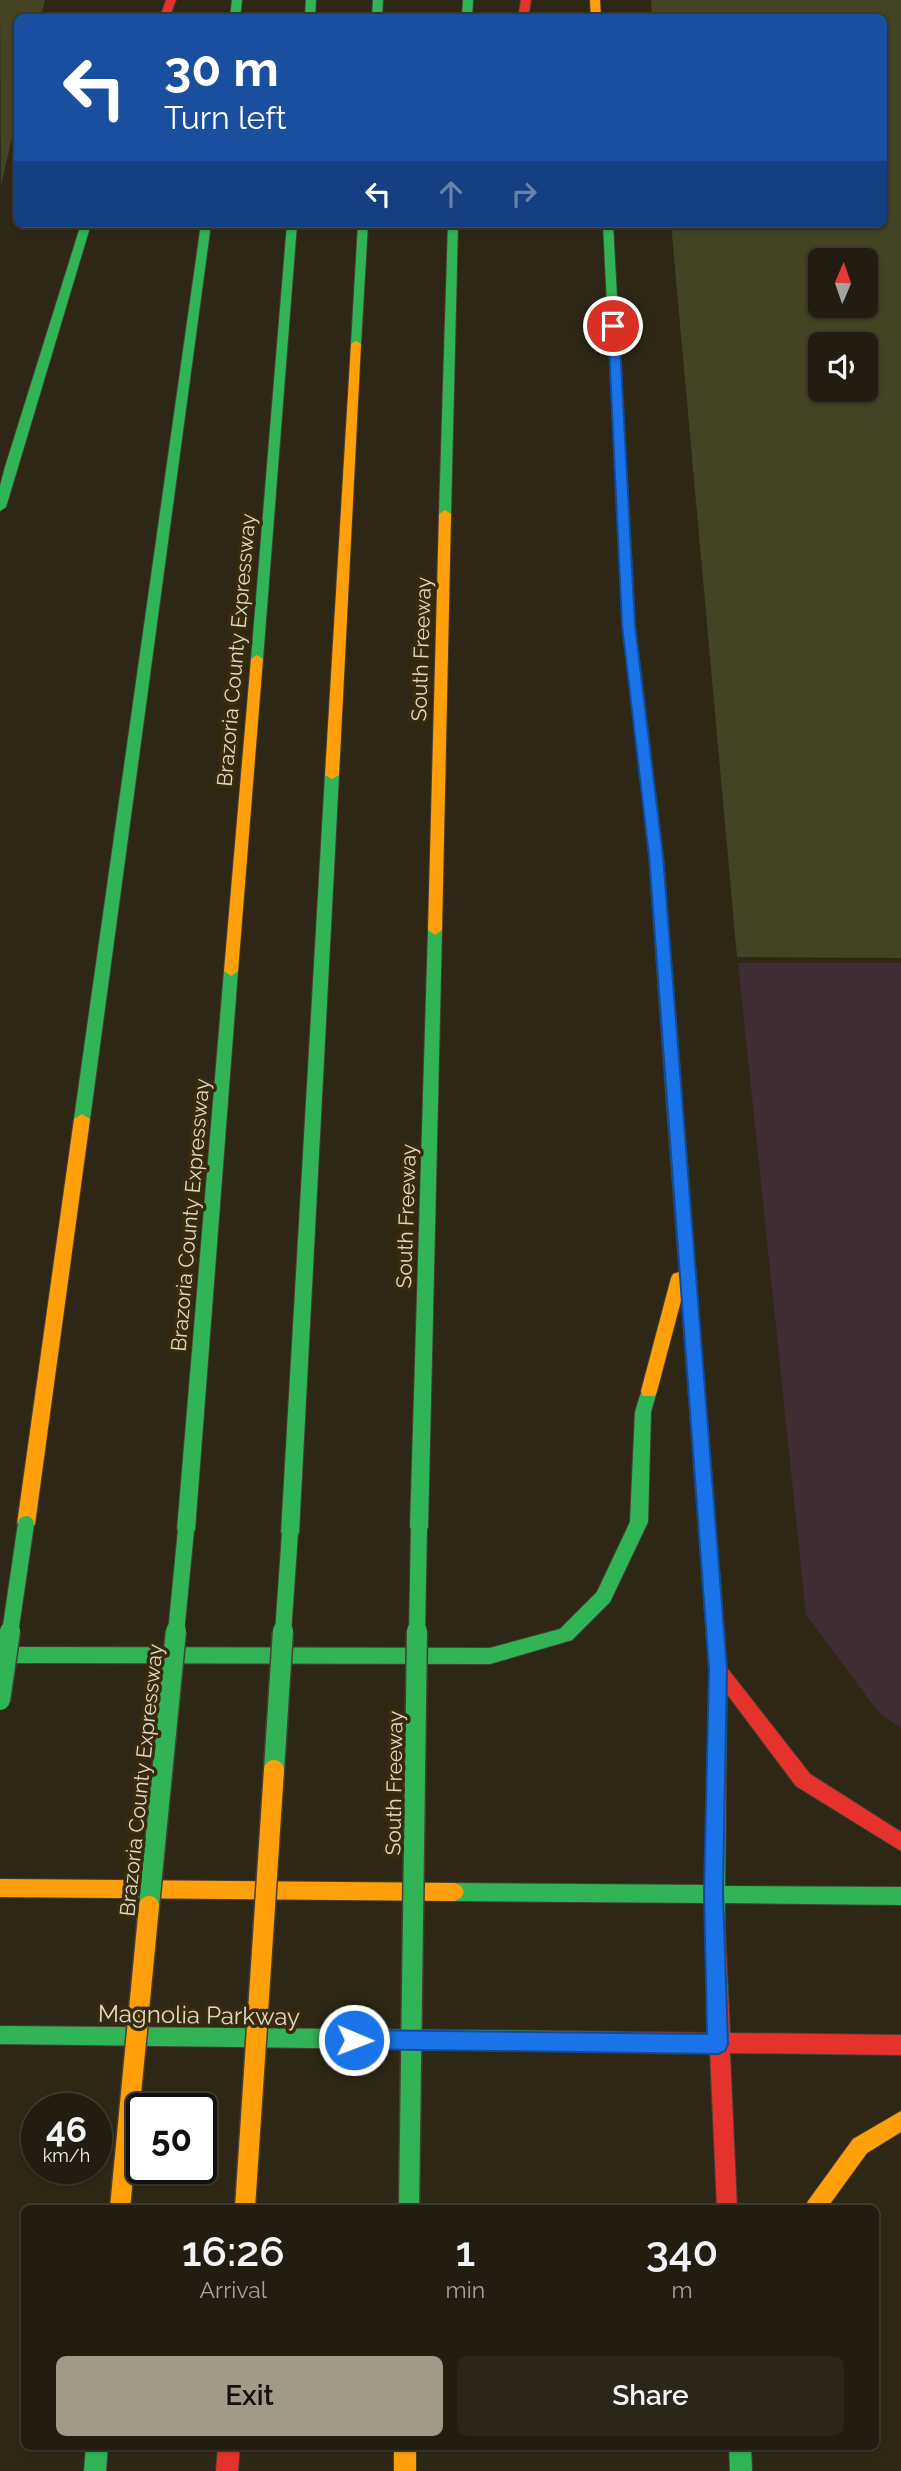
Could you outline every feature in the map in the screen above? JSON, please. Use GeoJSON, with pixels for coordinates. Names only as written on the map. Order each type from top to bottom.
{"type":"FeatureCollection","features":[{"type":"Feature","properties":{"kind":"main road"},"geometry":{"type":"LineString","coordinates":[[0,507],[85,228]]}},
{"type":"Feature","properties":{"kind":"main road"},"geometry":{"type":"LineString","coordinates":[[0,1700],[205,228]]}},
{"type":"Feature","properties":{"kind":"main road","name":"Brazoria County Expressway"},"geometry":{"type":"LineString","coordinates":[[120,2205],[186,1530],[292,228]]}},
{"type":"Feature","properties":{"kind":"main road"},"geometry":{"type":"LineString","coordinates":[[244,2205],[290,1532],[363,228]]}},
{"type":"Feature","properties":{"kind":"main road","name":"South Freeway"},"geometry":{"type":"LineString","coordinates":[[409,2205],[419,1528],[453,228]]}},
{"type":"Feature","properties":{"kind":"main road"},"geometry":{"type":"LineString","coordinates":[[608,228],[629,625],[656,856],[718,1669],[713,1892],[727,2205]]}},
{"type":"Feature","properties":{"kind":"main road"},"geometry":{"type":"LineString","coordinates":[[0,1655],[490,1656],[566,1635],[604,1597],[639,1522],[643,1412],[687,1248]]}},
{"type":"Feature","properties":{"kind":"main road"},"geometry":{"type":"LineString","coordinates":[[718,1669],[803,1780],[901,1842]]}},
{"type":"Feature","properties":{"kind":"main road"},"geometry":{"type":"LineString","coordinates":[[0,1888],[713,1892],[901,1896]]}},
{"type":"Feature","properties":{"kind":"main road","name":"Magnolia Parkway"},"geometry":{"type":"LineString","coordinates":[[0,2035],[901,2045]]}},
{"type":"Feature","properties":{"kind":"main road"},"geometry":{"type":"LineString","coordinates":[[817,2205],[860,2146],[901,2121]]}},
{"type":"Feature","properties":{"kind":"main road"},"geometry":{"type":"LineString","coordinates":[[95,2471],[97,2450]]}},
{"type":"Feature","properties":{"kind":"main road"},"geometry":{"type":"LineString","coordinates":[[227,2471],[229,2450]]}},
{"type":"Feature","properties":{"kind":"main road"},"geometry":{"type":"LineString","coordinates":[[405,2450],[405,2471]]}},
{"type":"Feature","properties":{"kind":"main road"},"geometry":{"type":"LineString","coordinates":[[740,2450],[741,2471]]}},
{"type":"Feature","properties":{"kind":"shaded area"},"geometry":{"type":"Polygon","coordinates":[[[738,963],[901,963],[901,1728],[879,1713],[806,1615],[738,963]]]}},
{"type":"Feature","properties":{"kind":"green space"},"geometry":{"type":"Polygon","coordinates":[[[0,0],[45,0],[42,14],[14,14],[14,129],[1,186],[0,0]]]}},
{"type":"Feature","properties":{"kind":"green space"},"geometry":{"type":"Polygon","coordinates":[[[651,0],[901,0],[901,958],[737,957],[671,228],[887,228],[887,14],[652,14],[651,0]]]}},
{"type":"Feature","properties":{"kind":"traffic: fast"},"geometry":{"type":"LineString","coordinates":[[235,14],[237,0]]}},
{"type":"Feature","properties":{"kind":"traffic: fast"},"geometry":{"type":"LineString","coordinates":[[310,14],[311,0]]}},
{"type":"Feature","properties":{"kind":"traffic: fast"},"geometry":{"type":"LineString","coordinates":[[377,14],[378,0]]}},
{"type":"Feature","properties":{"kind":"traffic: fast"},"geometry":{"type":"LineString","coordinates":[[467,14],[468,0]]}},
{"type":"Feature","properties":{"kind":"traffic: fast"},"geometry":{"type":"LineString","coordinates":[[11,467],[85,228]]}},
{"type":"Feature","properties":{"kind":"traffic: fast"},"geometry":{"type":"LineString","coordinates":[[82,1119],[205,228]]}},
{"type":"Feature","properties":{"kind":"traffic: fast"},"geometry":{"type":"LineString","coordinates":[[257,659],[292,228]]}},
{"type":"Feature","properties":{"kind":"traffic: fast"},"geometry":{"type":"LineString","coordinates":[[356,344],[363,228]]}},
{"type":"Feature","properties":{"kind":"traffic: fast"},"geometry":{"type":"LineString","coordinates":[[445,514],[453,228]]}},
{"type":"Feature","properties":{"kind":"traffic: fast"},"geometry":{"type":"LineString","coordinates":[[608,228],[629,625],[656,856],[676,1123]]}},
{"type":"Feature","properties":{"kind":"traffic: fast"},"geometry":{"type":"LineString","coordinates":[[0,507],[11,467]]}},
{"type":"Feature","properties":{"kind":"traffic: fast"},"geometry":{"type":"LineString","coordinates":[[290,1533],[332,775]]}},
{"type":"Feature","properties":{"kind":"traffic: fast"},"geometry":{"type":"LineString","coordinates":[[419,1528],[435,930]]}},
{"type":"Feature","properties":{"kind":"traffic: fast"},"geometry":{"type":"LineString","coordinates":[[186,1530],[231,971]]}},
{"type":"Feature","properties":{"kind":"traffic: fast"},"geometry":{"type":"LineString","coordinates":[[689,1292],[718,1669],[715,1928]]}},
{"type":"Feature","properties":{"kind":"traffic: fast"},"geometry":{"type":"LineString","coordinates":[[0,1655],[490,1656],[566,1635],[604,1597],[639,1522],[643,1412],[649,1391]]}},
{"type":"Feature","properties":{"kind":"traffic: fast"},"geometry":{"type":"LineString","coordinates":[[0,1700],[26,1524]]}},
{"type":"Feature","properties":{"kind":"traffic: fast"},"geometry":{"type":"LineString","coordinates":[[409,2205],[419,1528]]}},
{"type":"Feature","properties":{"kind":"traffic: fast"},"geometry":{"type":"LineString","coordinates":[[149,1906],[186,1530]]}},
{"type":"Feature","properties":{"kind":"traffic: fast"},"geometry":{"type":"LineString","coordinates":[[274,1770],[290,1533]]}},
{"type":"Feature","properties":{"kind":"traffic: fast"},"geometry":{"type":"LineString","coordinates":[[454,1892],[901,1896]]}},
{"type":"Feature","properties":{"kind":"traffic: fast"},"geometry":{"type":"LineString","coordinates":[[0,2035],[557,2041]]}},
{"type":"Feature","properties":{"kind":"traffic: fast"},"geometry":{"type":"LineString","coordinates":[[95,2471],[97,2450]]}},
{"type":"Feature","properties":{"kind":"traffic: fast"},"geometry":{"type":"LineString","coordinates":[[740,2450],[741,2471]]}},
{"type":"Feature","properties":{"kind":"traffic: slow"},"geometry":{"type":"LineString","coordinates":[[595,0],[596,14]]}},
{"type":"Feature","properties":{"kind":"traffic: slow"},"geometry":{"type":"LineString","coordinates":[[332,775],[356,344]]}},
{"type":"Feature","properties":{"kind":"traffic: slow"},"geometry":{"type":"LineString","coordinates":[[435,930],[445,514]]}},
{"type":"Feature","properties":{"kind":"traffic: slow"},"geometry":{"type":"LineString","coordinates":[[231,971],[257,659]]}},
{"type":"Feature","properties":{"kind":"traffic: slow"},"geometry":{"type":"LineString","coordinates":[[26,1524],[82,1119]]}},
{"type":"Feature","properties":{"kind":"traffic: slow"},"geometry":{"type":"LineString","coordinates":[[649,1391],[679,1278]]}},
{"type":"Feature","properties":{"kind":"traffic: slow"},"geometry":{"type":"LineString","coordinates":[[245,2205],[274,1770]]}},
{"type":"Feature","properties":{"kind":"traffic: slow"},"geometry":{"type":"LineString","coordinates":[[0,1888],[454,1892]]}},
{"type":"Feature","properties":{"kind":"traffic: slow"},"geometry":{"type":"LineString","coordinates":[[120,2205],[149,1906]]}},
{"type":"Feature","properties":{"kind":"traffic: slow"},"geometry":{"type":"LineString","coordinates":[[817,2205],[860,2146],[901,2121]]}},
{"type":"Feature","properties":{"kind":"traffic: slow"},"geometry":{"type":"LineString","coordinates":[[405,2450],[405,2471]]}},
{"type":"Feature","properties":{"kind":"traffic: jam"},"geometry":{"type":"LineString","coordinates":[[166,14],[171,0]]}},
{"type":"Feature","properties":{"kind":"traffic: jam"},"geometry":{"type":"LineString","coordinates":[[524,14],[526,0]]}},
{"type":"Feature","properties":{"kind":"traffic: jam"},"geometry":{"type":"LineString","coordinates":[[676,1123],[689,1292]]}},
{"type":"Feature","properties":{"kind":"traffic: jam"},"geometry":{"type":"LineString","coordinates":[[718,1669],[803,1780],[901,1842]]}},
{"type":"Feature","properties":{"kind":"traffic: jam"},"geometry":{"type":"LineString","coordinates":[[715,1928],[727,2205]]}},
{"type":"Feature","properties":{"kind":"traffic: jam"},"geometry":{"type":"LineString","coordinates":[[557,2041],[901,2045]]}},
{"type":"Feature","properties":{"kind":"traffic: jam"},"geometry":{"type":"LineString","coordinates":[[227,2471],[229,2450]]}},
{"type":"Feature","properties":{"kind":"route"},"geometry":{"type":"LineString","coordinates":[[354,2040],[718,2044],[713,1892],[718,1669],[656,856],[629,625],[613,326]]}}]}
